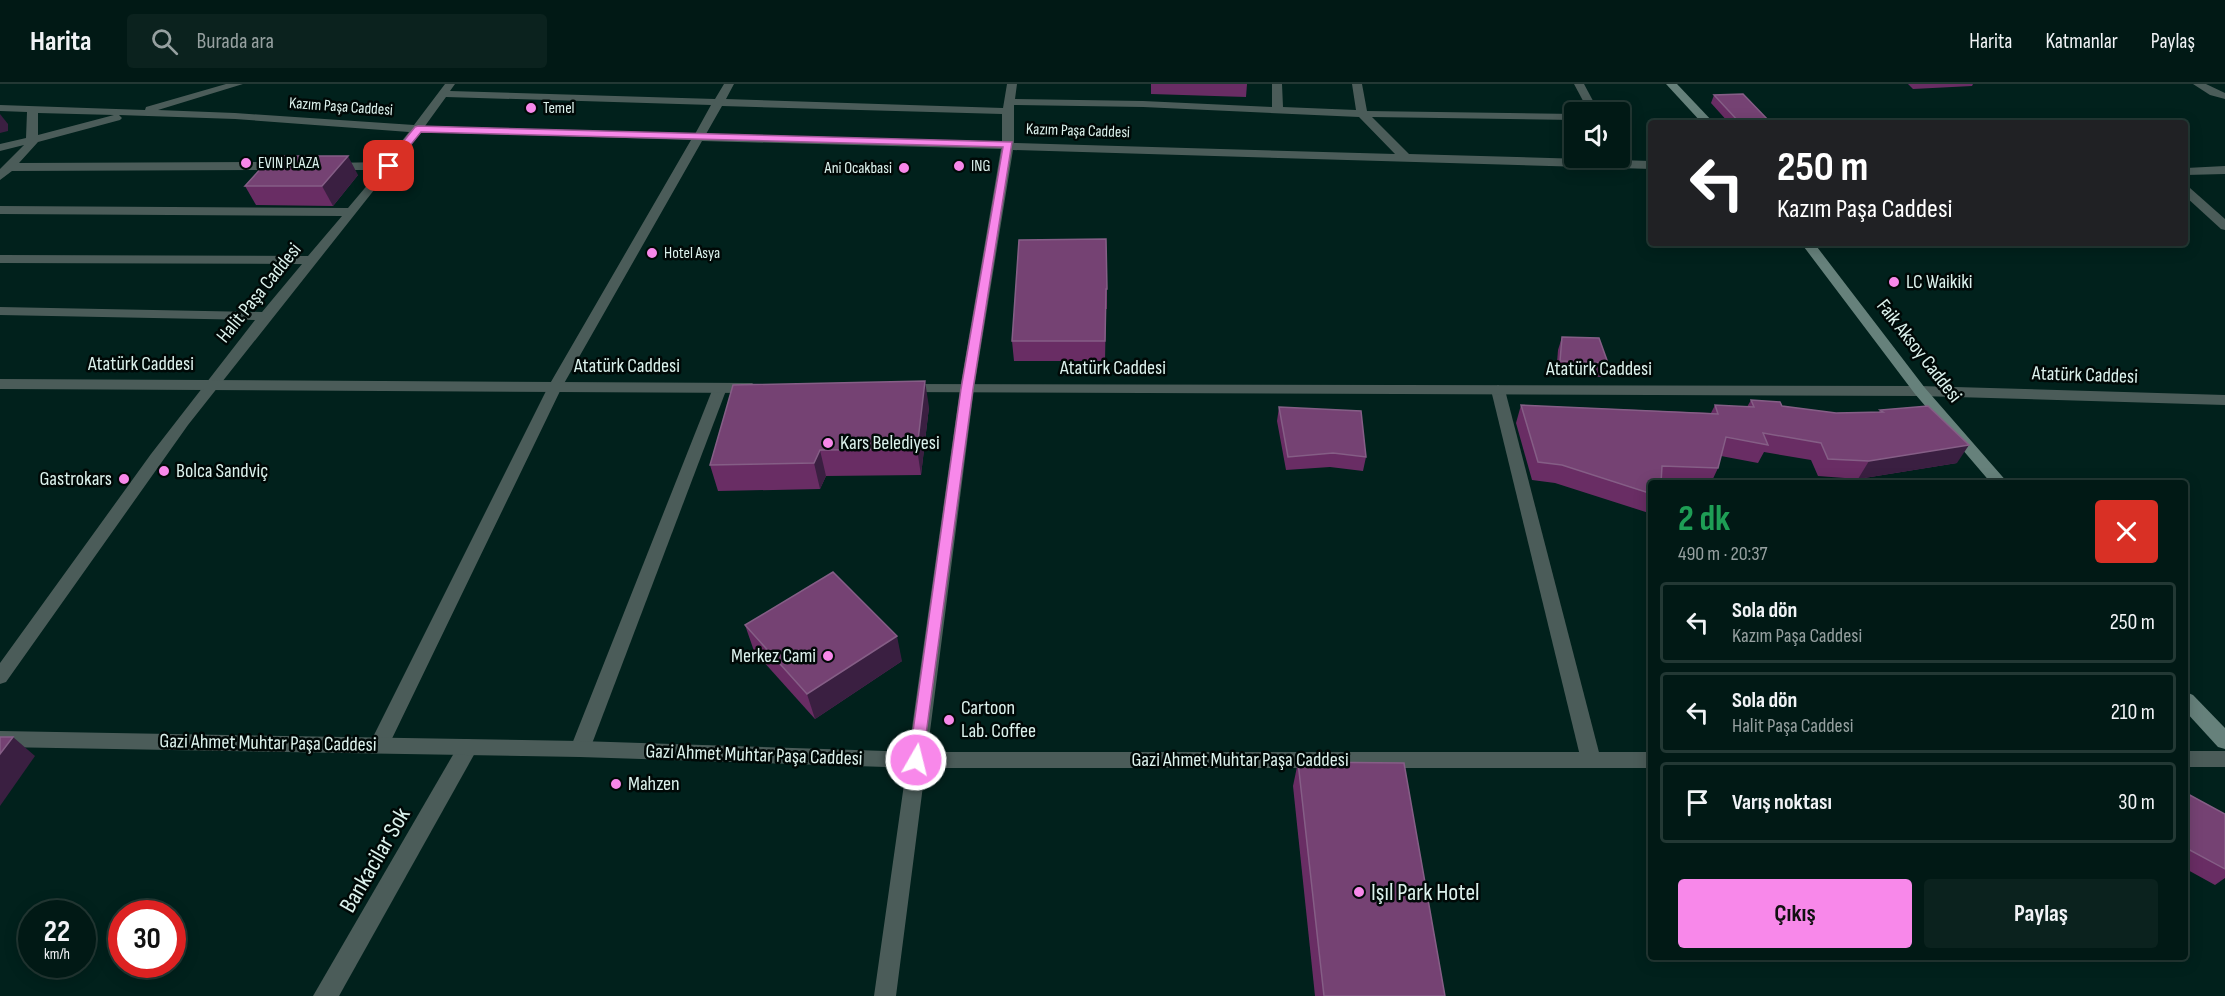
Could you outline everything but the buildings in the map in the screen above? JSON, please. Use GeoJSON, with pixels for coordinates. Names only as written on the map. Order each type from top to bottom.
{"type":"FeatureCollection","features":[{"type":"Feature","properties":{"kind":"main road"},"geometry":{"type":"LineString","coordinates":[[1671,84],[1705,120]]}},
{"type":"Feature","properties":{"kind":"main road","name":"Faik Aksoy Caddesi"},"geometry":{"type":"LineString","coordinates":[[1809,246],[1920,391],[1997,480]]}},
{"type":"Feature","properties":{"kind":"main road"},"geometry":{"type":"LineString","coordinates":[[2188,701],[2225,741]]}},
{"type":"Feature","properties":{"kind":"street"},"geometry":{"type":"LineString","coordinates":[[0,148],[238,84]]}},
{"type":"Feature","properties":{"kind":"street"},"geometry":{"type":"LineString","coordinates":[[379,745],[555,387],[729,84]]}},
{"type":"Feature","properties":{"kind":"street"},"geometry":{"type":"LineString","coordinates":[[885,996],[967,389],[1008,144],[1008,107],[1012,84]]}},
{"type":"Feature","properties":{"kind":"street"},"geometry":{"type":"LineString","coordinates":[[1277,84],[1278,111]]}},
{"type":"Feature","properties":{"kind":"street"},"geometry":{"type":"LineString","coordinates":[[1357,84],[1362,114],[1407,159]]}},
{"type":"Feature","properties":{"kind":"street"},"geometry":{"type":"LineString","coordinates":[[1579,84],[1589,102]]}},
{"type":"Feature","properties":{"kind":"street"},"geometry":{"type":"LineString","coordinates":[[2198,84],[2225,96]]}},
{"type":"Feature","properties":{"kind":"street"},"geometry":{"type":"LineString","coordinates":[[446,89],[719,102],[1008,107],[1143,104],[1362,114],[1564,117]]}},
{"type":"Feature","properties":{"kind":"street","name":"Halit Paşa Caddesi"},"geometry":{"type":"LineString","coordinates":[[0,677],[209,386],[389,166],[446,89]]}},
{"type":"Feature","properties":{"kind":"street","name":"Kazım Paşa Caddesi"},"geometry":{"type":"LineString","coordinates":[[0,108],[235,116],[418,129],[699,138],[1008,144],[1407,159],[1648,165]]}},
{"type":"Feature","properties":{"kind":"street"},"geometry":{"type":"LineString","coordinates":[[0,176],[29,150],[34,140],[33,109]]}},
{"type":"Feature","properties":{"kind":"street"},"geometry":{"type":"LineString","coordinates":[[11,167],[294,166]]}},
{"type":"Feature","properties":{"kind":"street"},"geometry":{"type":"LineString","coordinates":[[318,166],[389,166]]}},
{"type":"Feature","properties":{"kind":"street"},"geometry":{"type":"LineString","coordinates":[[2188,172],[2225,170]]}},
{"type":"Feature","properties":{"kind":"street"},"geometry":{"type":"LineString","coordinates":[[2188,193],[2225,226]]}},
{"type":"Feature","properties":{"kind":"street"},"geometry":{"type":"LineString","coordinates":[[0,210],[352,212]]}},
{"type":"Feature","properties":{"kind":"street"},"geometry":{"type":"LineString","coordinates":[[0,258],[313,260]]}},
{"type":"Feature","properties":{"kind":"street"},"geometry":{"type":"LineString","coordinates":[[0,311],[267,316]]}},
{"type":"Feature","properties":{"kind":"street","name":"Atatürk Caddesi"},"geometry":{"type":"LineString","coordinates":[[0,384],[766,388]]}},
{"type":"Feature","properties":{"kind":"street"},"geometry":{"type":"LineString","coordinates":[[580,748],[720,388]]}},
{"type":"Feature","properties":{"kind":"street","name":"Atatürk Caddesi"},"geometry":{"type":"LineString","coordinates":[[883,389],[1920,391],[2225,400]]}},
{"type":"Feature","properties":{"kind":"street"},"geometry":{"type":"LineString","coordinates":[[1498,390],[1591,760]]}},
{"type":"Feature","properties":{"kind":"street","name":"Gazi Ahmet Muhtar Paşa Caddesi"},"geometry":{"type":"LineString","coordinates":[[0,739],[580,748],[916,760],[1648,760]]}},
{"type":"Feature","properties":{"kind":"street","name":"Bankacilar Sok"},"geometry":{"type":"LineString","coordinates":[[324,996],[330,990],[468,747]]}},
{"type":"Feature","properties":{"kind":"street"},"geometry":{"type":"LineString","coordinates":[[2188,759],[2225,759]]}},
{"type":"Feature","properties":{"kind":"place","name":"Temel"},"geometry":{"type":"Point","coordinates":[531,108]}},
{"type":"Feature","properties":{"kind":"place","name":"EVIN PLAZA"},"geometry":{"type":"Point","coordinates":[246,163]}},
{"type":"Feature","properties":{"kind":"place","name":"ING"},"geometry":{"type":"Point","coordinates":[959,166]}},
{"type":"Feature","properties":{"kind":"place","name":"Ani Ocakbasi"},"geometry":{"type":"Point","coordinates":[904,168]}},
{"type":"Feature","properties":{"kind":"place","name":"Hotel Asya"},"geometry":{"type":"Point","coordinates":[652,253]}},
{"type":"Feature","properties":{"kind":"place","name":"LC Waikiki"},"geometry":{"type":"Point","coordinates":[1894,282]}},
{"type":"Feature","properties":{"kind":"place","name":"Kars Belediyesi"},"geometry":{"type":"Point","coordinates":[828,443]}},
{"type":"Feature","properties":{"kind":"place","name":"Bolca Sandviç"},"geometry":{"type":"Point","coordinates":[164,471]}},
{"type":"Feature","properties":{"kind":"place","name":"Gastrokars"},"geometry":{"type":"Point","coordinates":[124,479]}},
{"type":"Feature","properties":{"kind":"place","name":"Merkez Cami"},"geometry":{"type":"Point","coordinates":[828,656]}},
{"type":"Feature","properties":{"kind":"place","name":"Cartoon Lab. Coffee"},"geometry":{"type":"Point","coordinates":[949,720]}},
{"type":"Feature","properties":{"kind":"place","name":"Mahzen"},"geometry":{"type":"Point","coordinates":[616,784]}},
{"type":"Feature","properties":{"kind":"place","name":"Işıl Park Hotel"},"geometry":{"type":"Point","coordinates":[1359,892]}},
{"type":"Feature","properties":{"kind":"route"},"geometry":{"type":"LineString","coordinates":[[389,166],[418,129],[699,138],[1008,144],[967,389],[916,760]]}}]}
